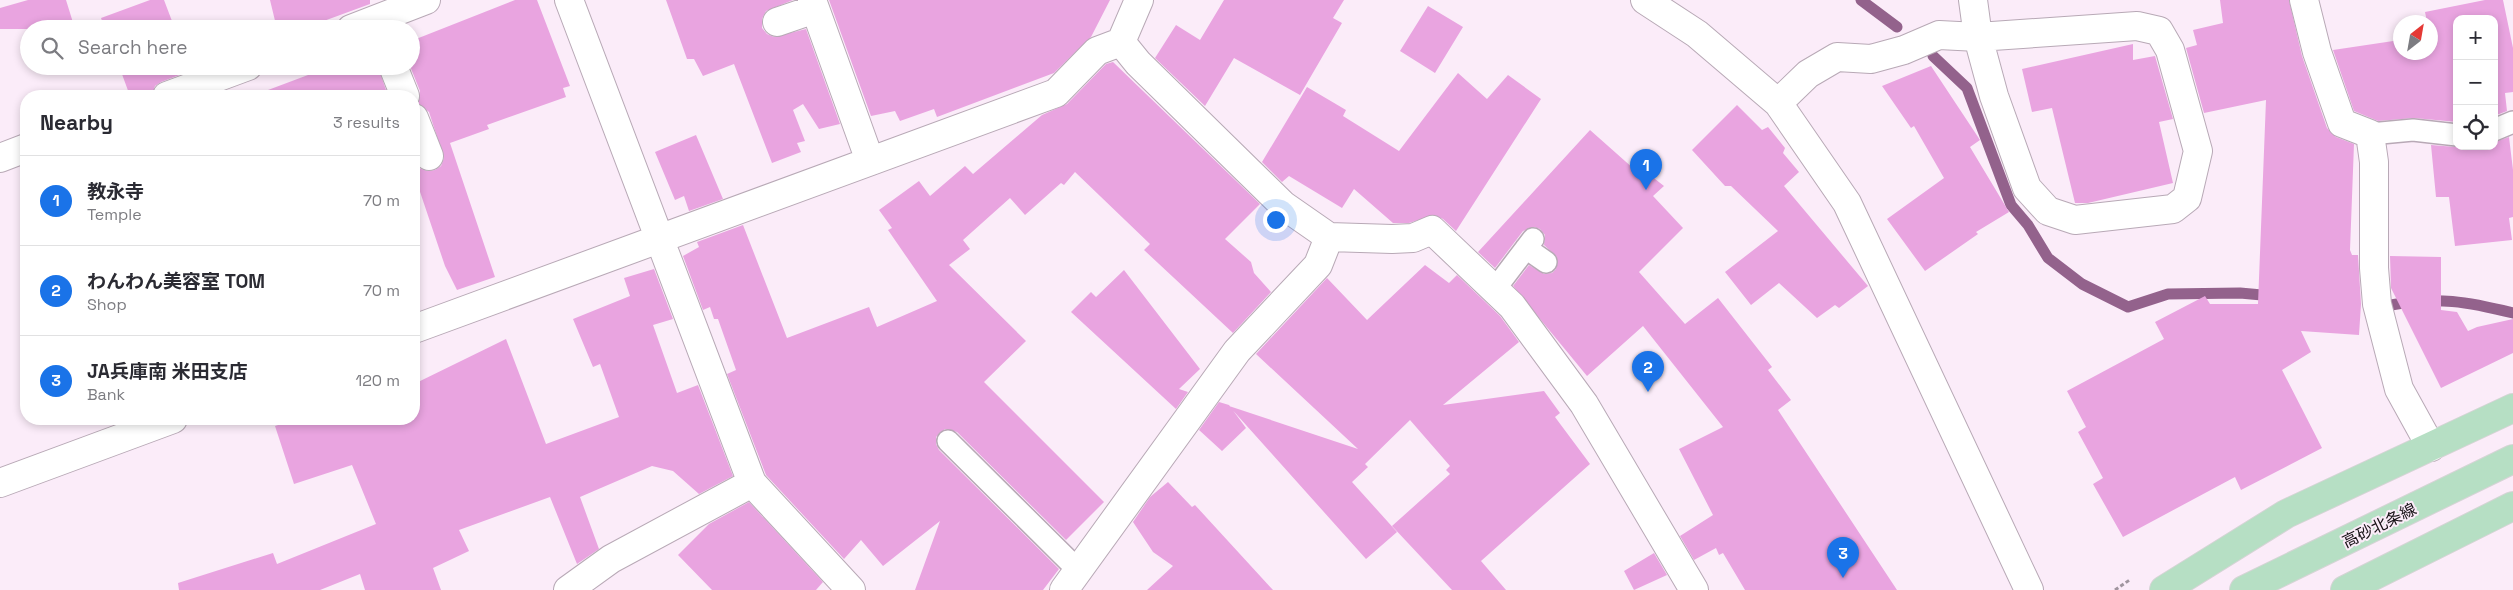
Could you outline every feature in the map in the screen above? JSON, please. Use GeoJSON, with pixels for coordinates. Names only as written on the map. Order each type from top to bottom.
{"type":"FeatureCollection","features":[{"type":"Feature","properties":{"kind":"main road"},"geometry":{"type":"LineString","coordinates":[[2164,590],[2286,514],[2431,448],[2513,408]]}},
{"type":"Feature","properties":{"kind":"main road","name":"高砂北条線"},"geometry":{"type":"LineString","coordinates":[[2244,590],[2513,459]]}},
{"type":"Feature","properties":{"kind":"main road"},"geometry":{"type":"LineString","coordinates":[[2345,590],[2513,506]]}},
{"type":"Feature","properties":{"kind":"street"},"geometry":{"type":"LineString","coordinates":[[381,20],[426,0]]}},
{"type":"Feature","properties":{"kind":"street"},"geometry":{"type":"LineString","coordinates":[[569,0],[661,238],[752,482],[851,590]]}},
{"type":"Feature","properties":{"kind":"street"},"geometry":{"type":"LineString","coordinates":[[420,327],[1056,93],[1097,51],[1121,42],[1139,0]]}},
{"type":"Feature","properties":{"kind":"street"},"geometry":{"type":"LineString","coordinates":[[1646,0],[1697,34],[1778,104],[1847,203],[2029,590]]}},
{"type":"Feature","properties":{"kind":"street"},"geometry":{"type":"LineString","coordinates":[[1778,104],[1808,74],[1837,57],[1871,59],[1904,50],[1939,35],[1978,37],[2137,26],[2159,31],[2170,50],[2198,151],[2187,198],[2173,209],[2075,220],[2048,211],[2026,188],[1994,96],[1978,37],[1973,0]]}},
{"type":"Feature","properties":{"kind":"street"},"geometry":{"type":"LineString","coordinates":[[2304,0],[2317,52],[2342,123],[2370,134],[2374,162],[2374,268],[2377,304],[2399,389],[2431,448]]}},
{"type":"Feature","properties":{"kind":"street"},"geometry":{"type":"LineString","coordinates":[[777,22],[814,4],[870,161]]}},
{"type":"Feature","properties":{"kind":"street"},"geometry":{"type":"LineString","coordinates":[[1121,42],[1138,63],[1283,205],[1329,237],[1399,239],[1413,238],[1432,230],[1495,289],[1512,306],[1584,404],[1694,590]]}},
{"type":"Feature","properties":{"kind":"street"},"geometry":{"type":"LineString","coordinates":[[183,90],[224,75]]}},
{"type":"Feature","properties":{"kind":"street"},"geometry":{"type":"LineString","coordinates":[[397,75],[403,90]]}},
{"type":"Feature","properties":{"kind":"street"},"geometry":{"type":"LineString","coordinates":[[420,133],[429,156]]}},
{"type":"Feature","properties":{"kind":"street"},"geometry":{"type":"LineString","coordinates":[[0,158],[20,150]]}},
{"type":"Feature","properties":{"kind":"street"},"geometry":{"type":"LineString","coordinates":[[1071,580],[1236,351],[1318,265],[1329,237]]}},
{"type":"Feature","properties":{"kind":"street"},"geometry":{"type":"LineString","coordinates":[[0,483],[156,425]]}},
{"type":"Feature","properties":{"kind":"street"},"geometry":{"type":"LineString","coordinates":[[568,590],[611,559],[752,482]]}},
{"type":"Feature","properties":{"kind":"lane"},"geometry":{"type":"LineString","coordinates":[[2498,128],[2513,122]]}},
{"type":"Feature","properties":{"kind":"lane"},"geometry":{"type":"LineString","coordinates":[[2370,134],[2413,130],[2453,135]]}},
{"type":"Feature","properties":{"kind":"lane"},"geometry":{"type":"LineString","coordinates":[[1495,289],[1529,243],[1546,262]]}},
{"type":"Feature","properties":{"kind":"lane"},"geometry":{"type":"LineString","coordinates":[[948,441],[1071,580]]}},
{"type":"Feature","properties":{"kind":"building"},"geometry":{"type":"Polygon","coordinates":[[[28,0],[66,0],[72,20],[20,20],[20,29],[0,29],[0,8],[28,0]]]}},
{"type":"Feature","properties":{"kind":"building"},"geometry":{"type":"Polygon","coordinates":[[[150,0],[164,0],[172,20],[102,20],[101,18],[150,0]]]}},
{"type":"Feature","properties":{"kind":"building"},"geometry":{"type":"Polygon","coordinates":[[[270,0],[370,0],[370,4],[326,20],[275,20],[270,0]]]}},
{"type":"Feature","properties":{"kind":"building"},"geometry":{"type":"Polygon","coordinates":[[[515,0],[537,0],[570,86],[563,88],[566,97],[487,125],[489,129],[450,143],[495,277],[457,290],[445,266],[420,192],[420,168],[427,171],[435,170],[441,166],[444,158],[429,112],[420,105],[420,90],[414,75],[420,75],[420,37],[515,0]]]}},
{"type":"Feature","properties":{"kind":"building"},"geometry":{"type":"Polygon","coordinates":[[[666,0],[793,0],[766,11],[762,19],[762,28],[767,34],[774,37],[806,29],[840,124],[819,129],[803,104],[793,110],[805,141],[797,143],[801,152],[772,163],[734,64],[703,76],[694,59],[687,59],[666,0]]]}},
{"type":"Feature","properties":{"kind":"building"},"geometry":{"type":"Polygon","coordinates":[[[829,0],[1110,0],[1091,37],[1054,73],[937,117],[934,109],[900,121],[895,111],[871,116],[829,0]]]}},
{"type":"Feature","properties":{"kind":"building"},"geometry":{"type":"Polygon","coordinates":[[[1224,0],[1344,0],[1333,18],[1342,23],[1300,95],[1234,58],[1205,106],[1155,58],[1176,25],[1200,40],[1224,0]]]}},
{"type":"Feature","properties":{"kind":"building"},"geometry":{"type":"Polygon","coordinates":[[[2220,0],[2289,0],[2302,56],[2327,128],[2336,137],[2354,144],[2350,250],[2352,255],[2358,255],[2361,304],[2359,335],[2301,331],[2311,352],[2282,370],[2322,448],[2241,490],[2235,477],[2123,537],[2093,484],[2103,478],[2078,432],[2086,427],[2067,391],[2164,339],[2155,322],[2205,296],[2210,304],[2258,304],[2266,100],[2204,113],[2186,48],[2197,45],[2193,30],[2223,23],[2220,0]]]}},
{"type":"Feature","properties":{"kind":"building"},"geometry":{"type":"Polygon","coordinates":[[[2485,0],[2503,0],[2513,48],[2513,92],[2505,93],[2507,111],[2498,114],[2498,15],[2453,15],[2453,122],[2414,118],[2378,121],[2354,111],[2333,50],[2393,41],[2393,60],[2438,60],[2438,15],[2426,15],[2425,12],[2485,0]]]}},
{"type":"Feature","properties":{"kind":"building"},"geometry":{"type":"Polygon","coordinates":[[[1428,6],[1463,27],[1435,73],[1400,51],[1428,6]]]}},
{"type":"Feature","properties":{"kind":"building"},"geometry":{"type":"Polygon","coordinates":[[[2133,44],[2133,60],[2155,56],[2173,119],[2159,122],[2173,183],[2088,203],[2075,203],[2052,108],[2032,112],[2022,69],[2133,44]]]}},
{"type":"Feature","properties":{"kind":"building"},"geometry":{"type":"Polygon","coordinates":[[[1113,62],[1260,204],[1225,239],[1251,262],[1254,273],[1271,292],[1233,333],[1144,250],[1150,244],[1075,172],[1064,185],[1061,183],[1025,215],[1010,198],[963,240],[970,249],[949,265],[1026,341],[984,382],[1104,502],[1066,540],[957,432],[945,429],[936,437],[936,444],[939,450],[1059,569],[1043,590],[915,590],[940,521],[883,566],[861,540],[844,559],[766,475],[727,374],[736,370],[718,319],[714,319],[710,307],[703,310],[683,256],[699,247],[697,242],[743,225],[787,338],[869,307],[877,327],[937,301],[888,230],[892,228],[879,210],[919,181],[930,196],[965,166],[973,174],[1042,115],[1067,104],[1106,64],[1113,62]]]}},
{"type":"Feature","properties":{"kind":"building"},"geometry":{"type":"Polygon","coordinates":[[[1931,66],[1980,140],[1970,147],[2009,212],[1976,232],[1978,234],[1925,271],[1887,219],[1944,178],[1914,126],[1911,128],[1882,86],[1931,66]]]}},
{"type":"Feature","properties":{"kind":"building"},"geometry":{"type":"Polygon","coordinates":[[[1458,73],[1487,99],[1508,75],[1541,99],[1456,231],[1443,219],[1434,215],[1409,223],[1393,223],[1354,189],[1342,208],[1289,176],[1282,182],[1262,162],[1307,87],[1346,110],[1343,116],[1399,151],[1458,73]]]}},
{"type":"Feature","properties":{"kind":"building"},"geometry":{"type":"Polygon","coordinates":[[[122,75],[179,75],[161,82],[155,86],[154,90],[128,90],[122,75]]]}},
{"type":"Feature","properties":{"kind":"building"},"geometry":{"type":"Polygon","coordinates":[[[308,75],[381,75],[386,90],[268,90],[308,75]]]}},
{"type":"Feature","properties":{"kind":"building"},"geometry":{"type":"Polygon","coordinates":[[[1737,105],[1762,130],[1768,127],[1785,148],[1783,153],[1799,172],[1784,186],[1868,286],[1839,308],[1835,305],[1817,318],[1779,283],[1751,305],[1725,272],[1778,231],[1731,186],[1725,186],[1692,150],[1737,105]]]}},
{"type":"Feature","properties":{"kind":"building"},"geometry":{"type":"Polygon","coordinates":[[[1590,130],[1634,169],[1637,165],[1664,186],[1653,196],[1683,228],[1639,272],[1685,324],[1718,298],[1772,367],[1768,370],[1791,400],[1778,410],[1897,590],[1745,590],[1723,553],[1719,555],[1716,548],[1694,560],[1680,536],[1713,515],[1679,449],[1723,427],[1643,326],[1587,376],[1513,286],[1529,265],[1544,274],[1552,273],[1556,269],[1557,257],[1544,245],[1545,235],[1540,229],[1534,227],[1523,231],[1495,268],[1478,252],[1590,130]]]}},
{"type":"Feature","properties":{"kind":"building"},"geometry":{"type":"Polygon","coordinates":[[[696,135],[723,199],[689,211],[684,196],[675,200],[655,152],[696,135]]]}},
{"type":"Feature","properties":{"kind":"building"},"geometry":{"type":"Polygon","coordinates":[[[2509,137],[2513,170],[2513,217],[2509,218],[2512,240],[2455,246],[2449,197],[2436,197],[2431,145],[2453,147],[2453,150],[2498,150],[2498,141],[2509,137]]]}},
{"type":"Feature","properties":{"kind":"building"},"geometry":{"type":"Polygon","coordinates":[[[2390,256],[2441,257],[2441,310],[2457,312],[2468,331],[2477,327],[2513,319],[2513,353],[2441,388],[2391,288],[2390,256]]]}},
{"type":"Feature","properties":{"kind":"building"},"geometry":{"type":"Polygon","coordinates":[[[1425,265],[1449,283],[1457,275],[1500,316],[1519,342],[1443,405],[1544,391],[1560,413],[1555,417],[1590,464],[1481,561],[1506,590],[1452,590],[1392,526],[1450,474],[1446,470],[1450,466],[1410,420],[1365,464],[1368,467],[1352,482],[1397,532],[1366,559],[1229,406],[1358,449],[1256,354],[1327,278],[1367,320],[1425,265]]]}},
{"type":"Feature","properties":{"kind":"building"},"geometry":{"type":"Polygon","coordinates":[[[654,269],[673,319],[653,325],[677,393],[698,385],[733,476],[699,494],[673,471],[652,466],[580,497],[599,549],[577,564],[550,497],[459,530],[469,551],[433,568],[441,590],[365,590],[360,574],[320,590],[179,590],[178,583],[273,553],[277,564],[376,524],[352,465],[294,484],[275,426],[420,425],[420,381],[506,339],[546,444],[619,417],[600,364],[593,367],[573,319],[630,296],[624,278],[654,269]]]}},
{"type":"Feature","properties":{"kind":"building"},"geometry":{"type":"Polygon","coordinates":[[[1124,270],[1200,369],[1179,389],[1188,392],[1176,409],[1071,312],[1091,292],[1096,297],[1124,270]]]}},
{"type":"Feature","properties":{"kind":"building"},"geometry":{"type":"Polygon","coordinates":[[[1219,402],[1229,405],[1246,428],[1222,451],[1199,430],[1219,402]]]}},
{"type":"Feature","properties":{"kind":"building"},"geometry":{"type":"Polygon","coordinates":[[[1168,482],[1192,507],[1195,505],[1273,590],[1147,590],[1173,566],[1153,552],[1133,522],[1150,497],[1168,482]]]}},
{"type":"Feature","properties":{"kind":"building"},"geometry":{"type":"Polygon","coordinates":[[[749,502],[823,582],[816,590],[712,590],[678,555],[709,524],[749,502]]]}},
{"type":"Feature","properties":{"kind":"building"},"geometry":{"type":"Polygon","coordinates":[[[1654,553],[1667,575],[1634,590],[1624,571],[1654,553]]]}},
{"type":"Feature","properties":{"kind":"waterway"},"geometry":{"type":"LineString","coordinates":[[1861,0],[1897,27]]}},
{"type":"Feature","properties":{"kind":"waterway"},"geometry":{"type":"LineString","coordinates":[[1933,56],[1967,88],[2011,205],[2028,225],[2048,258],[2082,284],[2128,307],[2168,294],[2240,293],[2273,296]]}},
{"type":"Feature","properties":{"kind":"waterway"},"geometry":{"type":"LineString","coordinates":[[2391,305],[2407,302],[2438,301],[2467,303],[2513,313]]}},
{"type":"Feature","properties":{"kind":"place","name":"教永寺"},"geometry":{"type":"Point","coordinates":[1646,190]}},
{"type":"Feature","properties":{"kind":"place","name":"わんわん美容室 TOM"},"geometry":{"type":"Point","coordinates":[1648,392]}},
{"type":"Feature","properties":{"kind":"place","name":"JA兵庫南 米田支店"},"geometry":{"type":"Point","coordinates":[1843,578]}}]}
